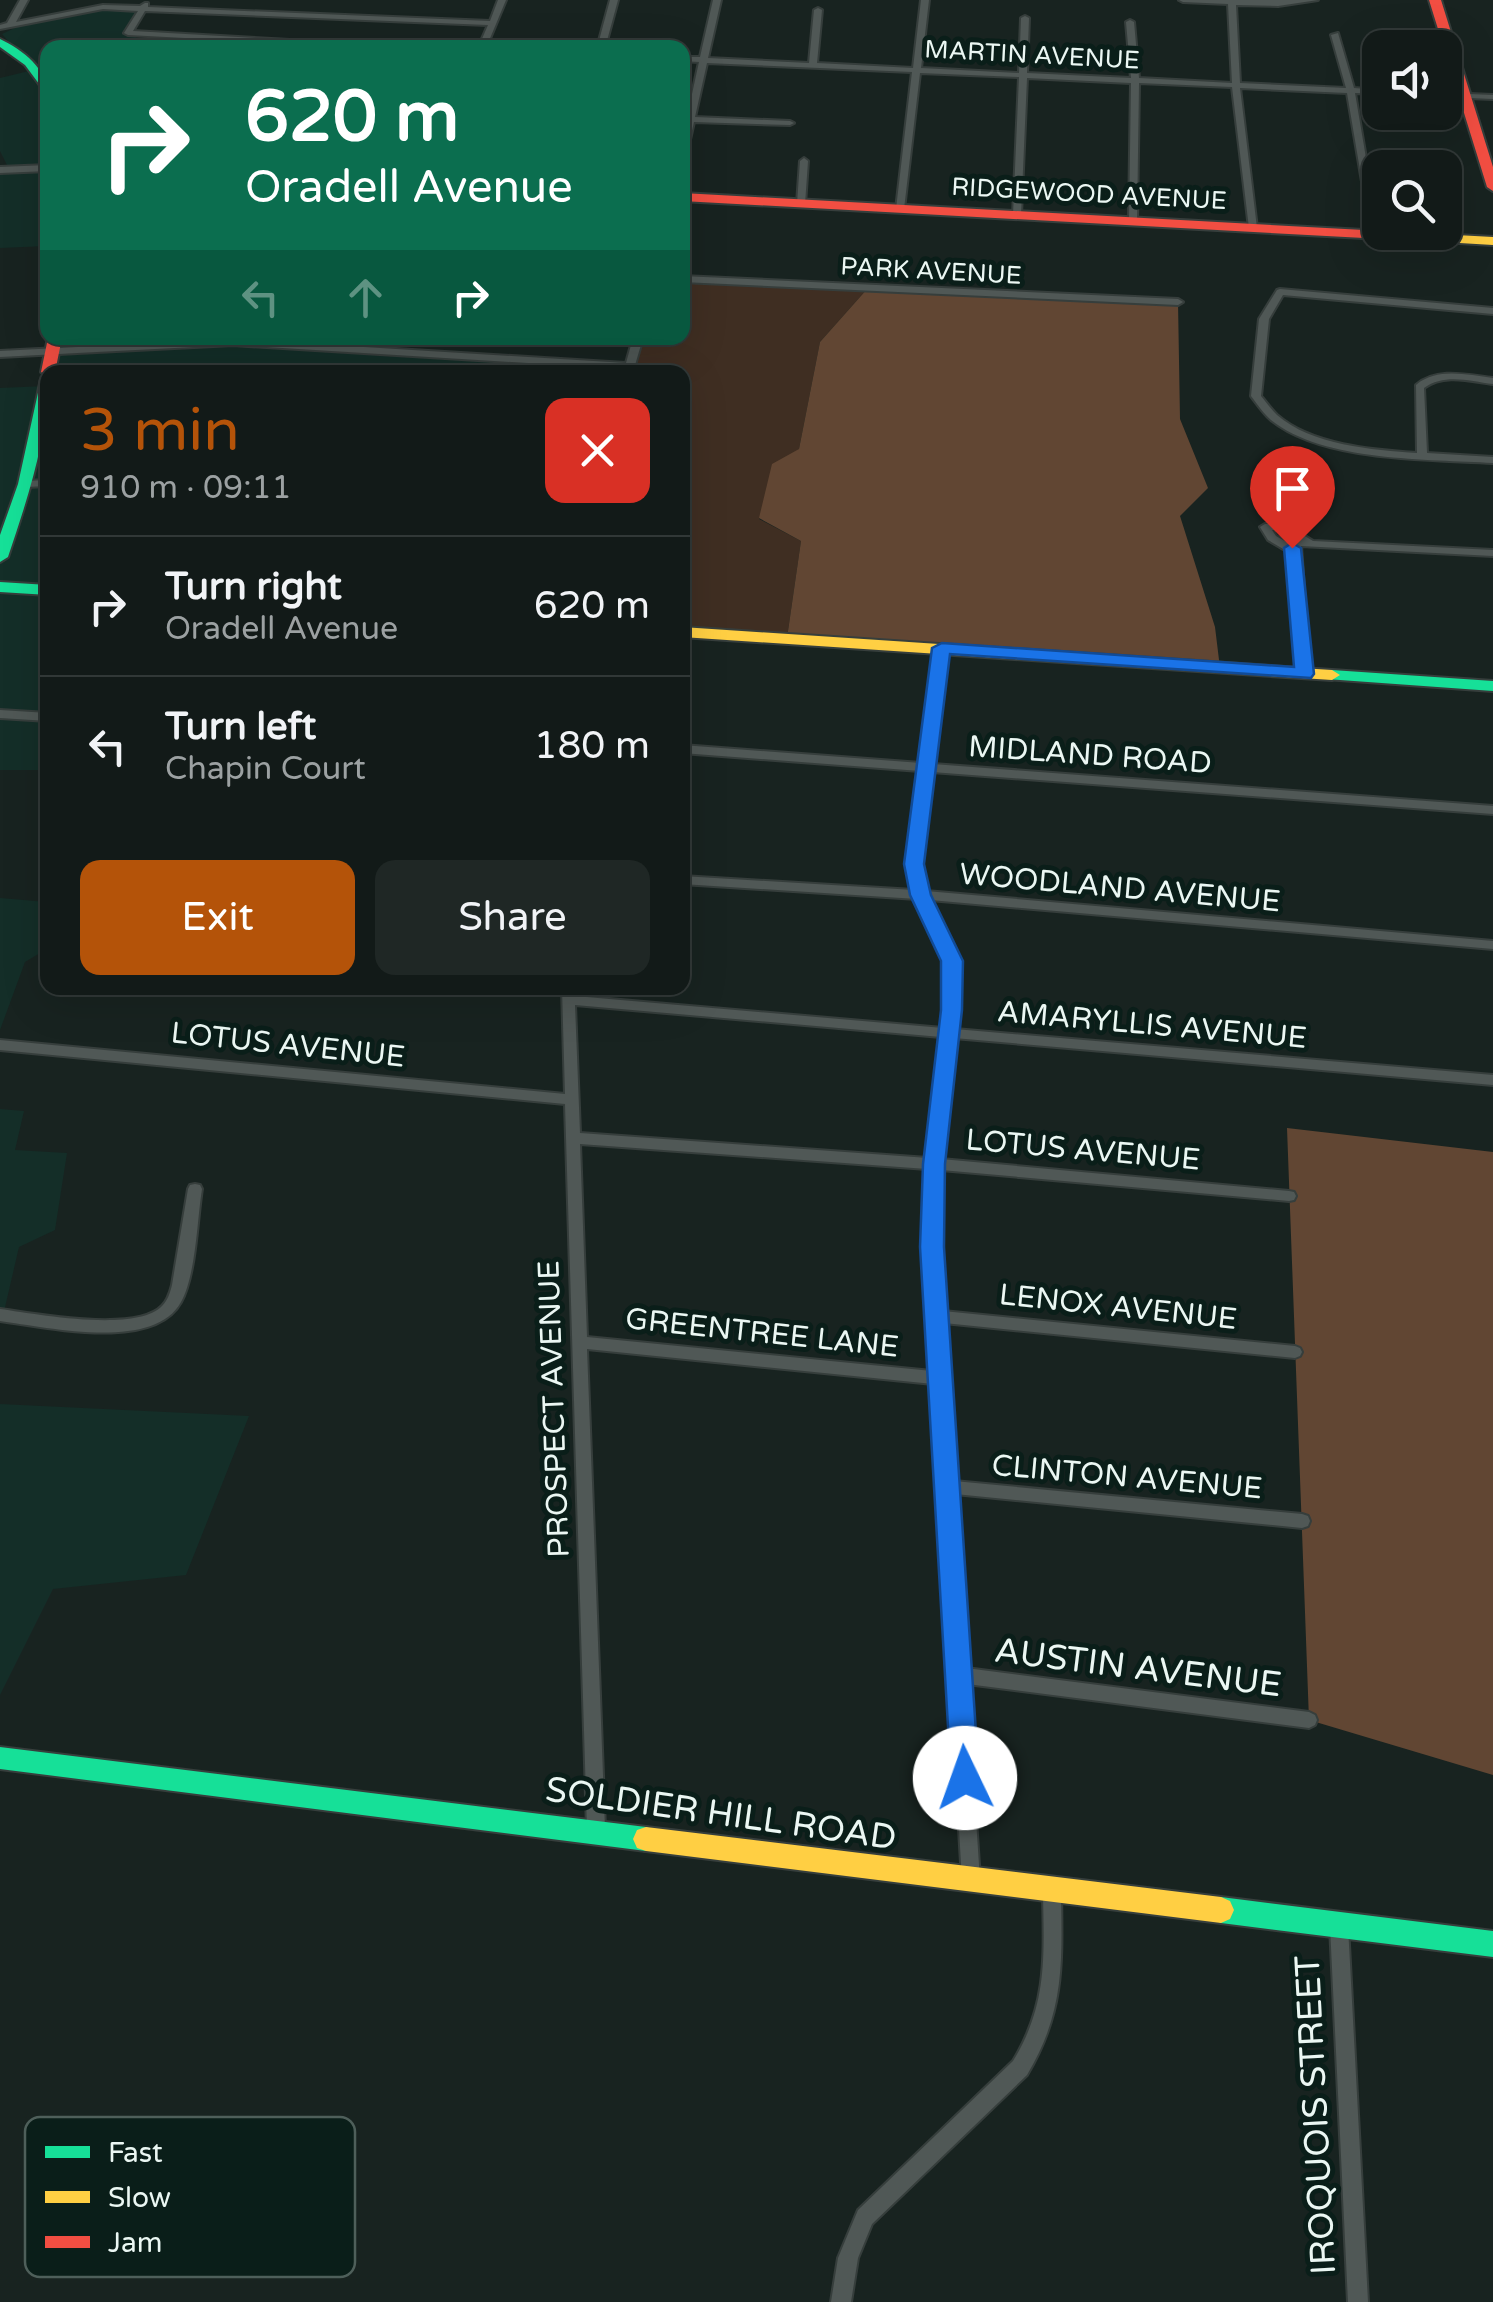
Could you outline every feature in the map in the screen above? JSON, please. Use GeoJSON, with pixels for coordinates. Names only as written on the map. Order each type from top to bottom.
{"type":"FeatureCollection","features":[{"type":"Feature","properties":{"kind":"street"},"geometry":{"type":"LineString","coordinates":[[12,23],[24,0]]}},
{"type":"Feature","properties":{"kind":"street"},"geometry":{"type":"LineString","coordinates":[[485,40],[502,0]]}},
{"type":"Feature","properties":{"kind":"street"},"geometry":{"type":"LineString","coordinates":[[603,40],[614,0]]}},
{"type":"Feature","properties":{"kind":"street"},"geometry":{"type":"LineString","coordinates":[[690,106],[717,0]]}},
{"type":"Feature","properties":{"kind":"street"},"geometry":{"type":"LineString","coordinates":[[900,209],[925,0]]}},
{"type":"Feature","properties":{"kind":"street"},"geometry":{"type":"LineString","coordinates":[[1183,0],[1292,4],[1314,0]]}},
{"type":"Feature","properties":{"kind":"street"},"geometry":{"type":"LineString","coordinates":[[1435,0],[1441,30]]}},
{"type":"Feature","properties":{"kind":"street"},"geometry":{"type":"LineString","coordinates":[[1232,3],[1236,85],[1253,228]]}},
{"type":"Feature","properties":{"kind":"street"},"geometry":{"type":"LineString","coordinates":[[146,4],[126,31],[137,36],[234,40]]}},
{"type":"Feature","properties":{"kind":"street"},"geometry":{"type":"LineString","coordinates":[[0,27],[88,8],[146,4],[491,23]]}},
{"type":"Feature","properties":{"kind":"street"},"geometry":{"type":"LineString","coordinates":[[813,65],[818,10]]}},
{"type":"Feature","properties":{"kind":"street"},"geometry":{"type":"LineString","coordinates":[[1017,215],[1025,18]]}},
{"type":"Feature","properties":{"kind":"street"},"geometry":{"type":"LineString","coordinates":[[1130,22],[1134,80],[1133,221]]}},
{"type":"Feature","properties":{"kind":"street"},"geometry":{"type":"LineString","coordinates":[[1335,36],[1351,91],[1362,157]]}},
{"type":"Feature","properties":{"kind":"street"},"geometry":{"type":"LineString","coordinates":[[0,42],[24,58],[40,81]]}},
{"type":"Feature","properties":{"kind":"street","name":"MARTIN AVENUE"},"geometry":{"type":"LineString","coordinates":[[690,59],[1362,91]]}},
{"type":"Feature","properties":{"kind":"street"},"geometry":{"type":"LineString","coordinates":[[1462,95],[1493,96]]}},
{"type":"Feature","properties":{"kind":"street"},"geometry":{"type":"LineString","coordinates":[[1462,114],[1493,187]]}},
{"type":"Feature","properties":{"kind":"street"},"geometry":{"type":"LineString","coordinates":[[690,119],[790,123]]}},
{"type":"Feature","properties":{"kind":"street"},"geometry":{"type":"LineString","coordinates":[[801,204],[804,161]]}},
{"type":"Feature","properties":{"kind":"street"},"geometry":{"type":"LineString","coordinates":[[0,170],[40,168]]}},
{"type":"Feature","properties":{"kind":"street","name":"RIDGEWOOD AVENUE"},"geometry":{"type":"LineString","coordinates":[[690,197],[1362,234]]}},
{"type":"Feature","properties":{"kind":"street","name":"RIDGEWOOD AVENUE"},"geometry":{"type":"LineString","coordinates":[[1462,240],[1493,242]]}},
{"type":"Feature","properties":{"kind":"street","name":"PARK AVENUE"},"geometry":{"type":"LineString","coordinates":[[690,279],[1178,302]]}},
{"type":"Feature","properties":{"kind":"street"},"geometry":{"type":"LineString","coordinates":[[1493,311],[1280,292],[1264,319],[1256,396],[1268,413],[1302,434],[1336,444],[1493,460]]}},
{"type":"Feature","properties":{"kind":"street"},"geometry":{"type":"LineString","coordinates":[[0,354],[51,360],[203,345]]}},
{"type":"Feature","properties":{"kind":"street"},"geometry":{"type":"LineString","coordinates":[[277,345],[571,365]]}},
{"type":"Feature","properties":{"kind":"street"},"geometry":{"type":"LineString","coordinates":[[1422,454],[1419,387],[1423,381],[1493,381]]}},
{"type":"Feature","properties":{"kind":"street"},"geometry":{"type":"LineString","coordinates":[[0,557],[25,484],[40,412]]}},
{"type":"Feature","properties":{"kind":"street"},"geometry":{"type":"LineString","coordinates":[[25,484],[40,483]]}},
{"type":"Feature","properties":{"kind":"street"},"geometry":{"type":"LineString","coordinates":[[1304,674],[1299,545],[1493,553]]}},
{"type":"Feature","properties":{"kind":"street"},"geometry":{"type":"LineString","coordinates":[[0,586],[40,589]]}},
{"type":"Feature","properties":{"kind":"street"},"geometry":{"type":"LineString","coordinates":[[690,632],[1493,686]]}},
{"type":"Feature","properties":{"kind":"street"},"geometry":{"type":"LineString","coordinates":[[942,648],[914,864],[920,895],[952,961],[949,1032],[934,1164],[935,1316],[971,1880]]}},
{"type":"Feature","properties":{"kind":"street"},"geometry":{"type":"LineString","coordinates":[[0,714],[40,717]]}},
{"type":"Feature","properties":{"kind":"street","name":"MIDLAND ROAD"},"geometry":{"type":"LineString","coordinates":[[690,750],[1493,810]]}},
{"type":"Feature","properties":{"kind":"street","name":"WOODLAND AVENUE"},"geometry":{"type":"LineString","coordinates":[[690,881],[920,895],[1493,945]]}},
{"type":"Feature","properties":{"kind":"street","name":"PROSPECT AVENUE"},"geometry":{"type":"LineString","coordinates":[[568,995],[596,1829]]}},
{"type":"Feature","properties":{"kind":"street","name":"AMARYLLIS AVENUE"},"geometry":{"type":"LineString","coordinates":[[578,995],[1493,1080]]}},
{"type":"Feature","properties":{"kind":"street","name":"LOTUS AVENUE"},"geometry":{"type":"LineString","coordinates":[[0,1045],[571,1100]]}},
{"type":"Feature","properties":{"kind":"street","name":"LOTUS AVENUE"},"geometry":{"type":"LineString","coordinates":[[572,1138],[934,1164],[1289,1196]]}},
{"type":"Feature","properties":{"kind":"street"},"geometry":{"type":"LineString","coordinates":[[0,1315],[132,1327],[160,1318],[176,1299],[195,1189]]}},
{"type":"Feature","properties":{"kind":"street","name":"LENOX AVENUE"},"geometry":{"type":"LineString","coordinates":[[935,1316],[1295,1352]]}},
{"type":"Feature","properties":{"kind":"street","name":"GREENTREE LANE"},"geometry":{"type":"LineString","coordinates":[[579,1342],[939,1378]]}},
{"type":"Feature","properties":{"kind":"street","name":"CLINTON AVENUE"},"geometry":{"type":"LineString","coordinates":[[947,1487],[1302,1521]]}},
{"type":"Feature","properties":{"kind":"street","name":"AUSTIN AVENUE"},"geometry":{"type":"LineString","coordinates":[[959,1674],[1309,1720]]}},
{"type":"Feature","properties":{"kind":"street","name":"SOLDIER HILL ROAD"},"geometry":{"type":"LineString","coordinates":[[0,1758],[596,1829],[1493,1944]]}},
{"type":"Feature","properties":{"kind":"street"},"geometry":{"type":"LineString","coordinates":[[841,2302],[843,2272],[865,2217],[1020,2068],[1036,2046],[1047,2020],[1052,1991],[1052,1890]]}},
{"type":"Feature","properties":{"kind":"street","name":"IROQUOIS STREET"},"geometry":{"type":"LineString","coordinates":[[1339,1926],[1358,2302]]}},
{"type":"Feature","properties":{"kind":"shaded area"},"geometry":{"type":"Polygon","coordinates":[[[103,7],[143,8],[128,33],[137,36],[134,40],[40,40],[40,246],[0,248],[0,174],[9,169],[0,151],[0,78],[33,70],[2,34],[36,18],[103,7]]]}},
{"type":"Feature","properties":{"kind":"shaded area"},"geometry":{"type":"Polygon","coordinates":[[[690,279],[868,288],[820,342],[799,449],[759,519],[801,541],[787,638],[690,632],[690,365],[631,365],[636,345],[690,345],[690,279]]]}},
{"type":"Feature","properties":{"kind":"shaded area"},"geometry":{"type":"Polygon","coordinates":[[[868,288],[1178,302],[1180,419],[1208,488],[1180,516],[1215,627],[1220,668],[787,638],[801,541],[759,518],[772,464],[799,449],[820,342],[868,288]]]}},
{"type":"Feature","properties":{"kind":"shaded area"},"geometry":{"type":"Polygon","coordinates":[[[54,345],[283,345],[614,365],[49,365],[54,345]]]}},
{"type":"Feature","properties":{"kind":"shaded area"},"geometry":{"type":"Polygon","coordinates":[[[40,386],[40,770],[0,770],[0,388],[40,386]]]}},
{"type":"Feature","properties":{"kind":"shaded area"},"geometry":{"type":"Polygon","coordinates":[[[0,898],[40,901],[40,953],[25,962],[0,1030],[0,898]]]}},
{"type":"Feature","properties":{"kind":"shaded area"},"geometry":{"type":"Polygon","coordinates":[[[0,1109],[24,1111],[15,1150],[67,1153],[55,1230],[19,1247],[3,1316],[0,1315],[0,1109]]]}},
{"type":"Feature","properties":{"kind":"shaded area"},"geometry":{"type":"Polygon","coordinates":[[[1287,1128],[1493,1152],[1493,1775],[1309,1720],[1287,1128]]]}},
{"type":"Feature","properties":{"kind":"shaded area"},"geometry":{"type":"Polygon","coordinates":[[[0,1404],[249,1416],[186,1575],[53,1589],[0,1695],[0,1404]]]}},
{"type":"Feature","properties":{"kind":"traffic: fast"},"geometry":{"type":"LineString","coordinates":[[0,42],[29,63],[40,80]]}},
{"type":"Feature","properties":{"kind":"traffic: fast"},"geometry":{"type":"LineString","coordinates":[[0,557],[25,484],[40,416]]}},
{"type":"Feature","properties":{"kind":"traffic: fast"},"geometry":{"type":"LineString","coordinates":[[0,587],[40,590]]}},
{"type":"Feature","properties":{"kind":"traffic: fast"},"geometry":{"type":"LineString","coordinates":[[1332,675],[1493,686]]}},
{"type":"Feature","properties":{"kind":"traffic: fast"},"geometry":{"type":"LineString","coordinates":[[0,1758],[646,1839]]}},
{"type":"Feature","properties":{"kind":"traffic: fast"},"geometry":{"type":"LineString","coordinates":[[1221,1910],[1493,1944]]}},
{"type":"Feature","properties":{"kind":"traffic: slow"},"geometry":{"type":"LineString","coordinates":[[1462,239],[1493,241]]}},
{"type":"Feature","properties":{"kind":"traffic: slow"},"geometry":{"type":"LineString","coordinates":[[690,633],[1332,675]]}},
{"type":"Feature","properties":{"kind":"traffic: slow"},"geometry":{"type":"LineString","coordinates":[[646,1839],[1221,1910]]}},
{"type":"Feature","properties":{"kind":"traffic: jam"},"geometry":{"type":"LineString","coordinates":[[1435,0],[1493,187]]}},
{"type":"Feature","properties":{"kind":"traffic: jam"},"geometry":{"type":"LineString","coordinates":[[690,197],[1362,234]]}},
{"type":"Feature","properties":{"kind":"traffic: jam"},"geometry":{"type":"LineString","coordinates":[[49,365],[54,345]]}},
{"type":"Feature","properties":{"kind":"route"},"geometry":{"type":"LineString","coordinates":[[965,1778],[932,1247],[934,1164],[952,1010],[952,961],[920,895],[914,864],[942,648],[1304,674],[1292,548]]}}]}
